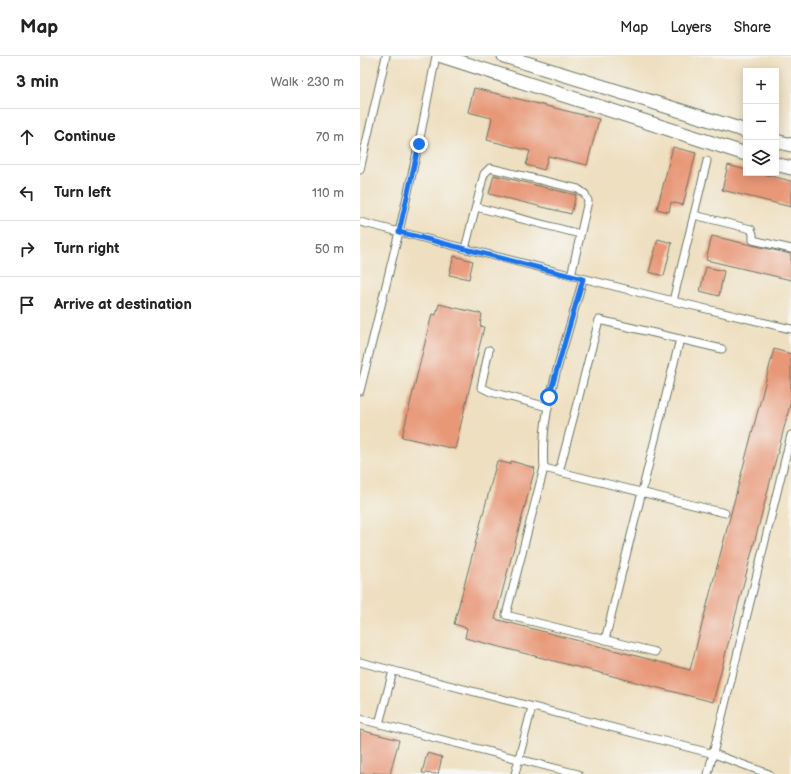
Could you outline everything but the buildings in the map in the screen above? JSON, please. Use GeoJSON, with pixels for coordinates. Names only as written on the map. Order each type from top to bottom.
{"type":"FeatureCollection","features":[{"type":"Feature","properties":{"kind":"street"},"geometry":{"type":"LineString","coordinates":[[442,56],[743,153]]}},
{"type":"Feature","properties":{"kind":"street"},"geometry":{"type":"LineString","coordinates":[[504,56],[743,130]]}},
{"type":"Feature","properties":{"kind":"street"},"geometry":{"type":"LineString","coordinates":[[779,142],[791,145]]}},
{"type":"Feature","properties":{"kind":"street"},"geometry":{"type":"LineString","coordinates":[[779,165],[791,168]]}},
{"type":"Feature","properties":{"kind":"lane"},"geometry":{"type":"LineString","coordinates":[[360,170],[386,56]]}},
{"type":"Feature","properties":{"kind":"lane"},"geometry":{"type":"LineString","coordinates":[[360,391],[419,144],[436,56]]}},
{"type":"Feature","properties":{"kind":"lane"},"geometry":{"type":"LineString","coordinates":[[673,301],[707,161]]}},
{"type":"Feature","properties":{"kind":"lane"},"geometry":{"type":"LineString","coordinates":[[465,249],[484,174],[490,168],[578,189],[585,194],[588,201],[571,276]]}},
{"type":"Feature","properties":{"kind":"lane"},"geometry":{"type":"LineString","coordinates":[[476,207],[580,234]]}},
{"type":"Feature","properties":{"kind":"lane"},"geometry":{"type":"LineString","coordinates":[[694,215],[751,229],[753,240],[791,249]]}},
{"type":"Feature","properties":{"kind":"lane"},"geometry":{"type":"LineString","coordinates":[[360,222],[583,279],[791,329]]}},
{"type":"Feature","properties":{"kind":"lane"},"geometry":{"type":"LineString","coordinates":[[583,279],[549,397],[544,427],[544,468],[506,615],[656,652]]}},
{"type":"Feature","properties":{"kind":"lane"},"geometry":{"type":"LineString","coordinates":[[559,472],[599,320],[722,349]]}},
{"type":"Feature","properties":{"kind":"lane"},"geometry":{"type":"LineString","coordinates":[[605,640],[680,339]]}},
{"type":"Feature","properties":{"kind":"lane"},"geometry":{"type":"LineString","coordinates":[[489,350],[481,387],[491,392],[548,407]]}},
{"type":"Feature","properties":{"kind":"lane"},"geometry":{"type":"LineString","coordinates":[[708,774],[791,435]]}},
{"type":"Feature","properties":{"kind":"lane"},"geometry":{"type":"LineString","coordinates":[[544,468],[725,513]]}},
{"type":"Feature","properties":{"kind":"lane"},"geometry":{"type":"LineString","coordinates":[[360,662],[714,754],[769,774]]}},
{"type":"Feature","properties":{"kind":"lane"},"geometry":{"type":"LineString","coordinates":[[380,724],[393,671]]}},
{"type":"Feature","properties":{"kind":"lane"},"geometry":{"type":"LineString","coordinates":[[515,774],[532,707]]}},
{"type":"Feature","properties":{"kind":"lane"},"geometry":{"type":"LineString","coordinates":[[360,719],[578,774]]}},
{"type":"Feature","properties":{"kind":"route"},"geometry":{"type":"LineString","coordinates":[[419,144],[399,232],[583,279],[549,397]]}}]}
